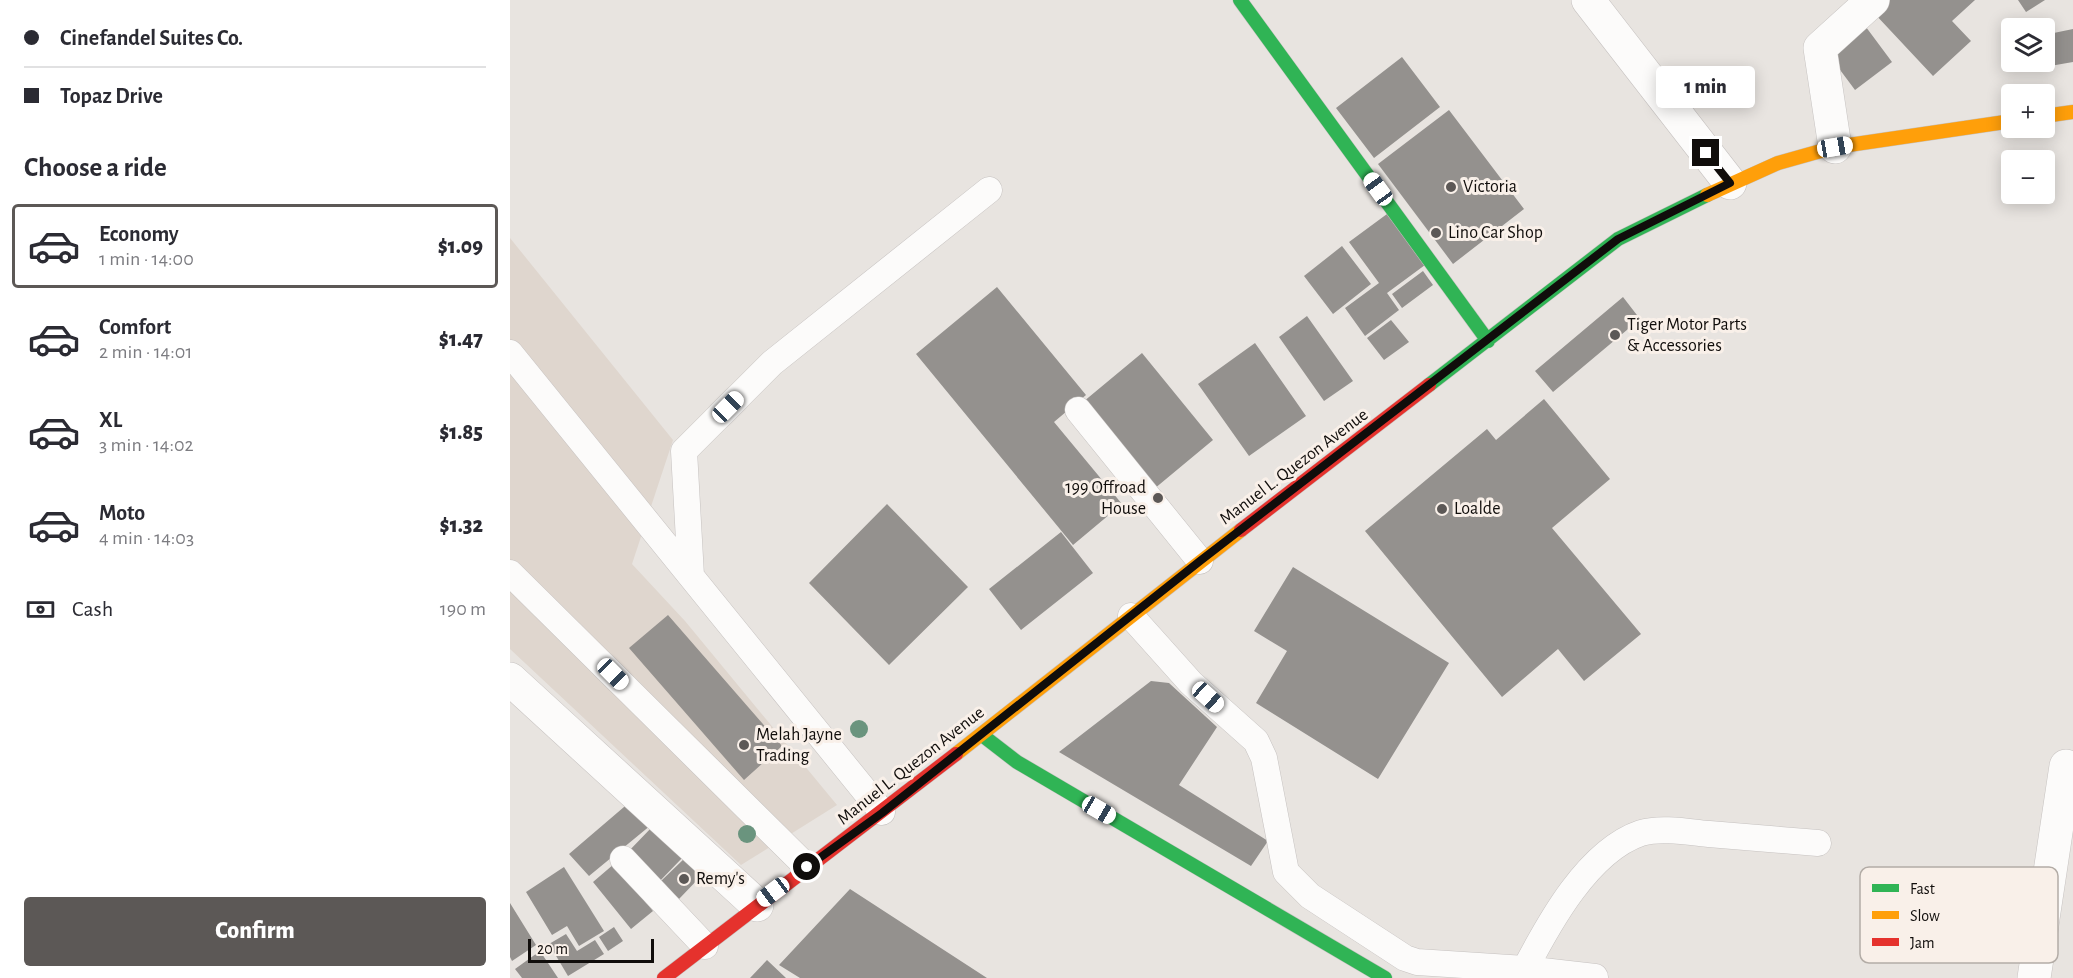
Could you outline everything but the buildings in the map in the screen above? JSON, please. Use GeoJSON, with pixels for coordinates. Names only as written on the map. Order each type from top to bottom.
{"type":"FeatureCollection","features":[{"type":"Feature","properties":{"kind":"main road"},"geometry":{"type":"LineString","coordinates":[[1240,0],[1488,341]]}},
{"type":"Feature","properties":{"kind":"main road"},"geometry":{"type":"LineString","coordinates":[[2055,114],[2073,112]]}},
{"type":"Feature","properties":{"kind":"main road","name":"Manuel L. Quezon Avenue"},"geometry":{"type":"LineString","coordinates":[[664,978],[807,867],[882,813],[1200,561],[1618,239],[1730,183],[1778,163],[1835,147],[2001,123]]}},
{"type":"Feature","properties":{"kind":"main road"},"geometry":{"type":"LineString","coordinates":[[982,735],[1017,762],[1385,978]]}},
{"type":"Feature","properties":{"kind":"street"},"geometry":{"type":"LineString","coordinates":[[1588,0],[1730,183]]}},
{"type":"Feature","properties":{"kind":"street"},"geometry":{"type":"LineString","coordinates":[[1835,147],[1820,48],[1873,0]]}},
{"type":"Feature","properties":{"kind":"street"},"geometry":{"type":"LineString","coordinates":[[510,679],[757,905]]}},
{"type":"Feature","properties":{"kind":"street"},"geometry":{"type":"LineString","coordinates":[[2051,867],[2066,766]]}},
{"type":"Feature","properties":{"kind":"street"},"geometry":{"type":"LineString","coordinates":[[2034,978],[2036,963]]}},
{"type":"Feature","properties":{"kind":"lane"},"geometry":{"type":"LineString","coordinates":[[691,576],[684,451],[772,363],[989,190]]}},
{"type":"Feature","properties":{"kind":"lane"},"geometry":{"type":"LineString","coordinates":[[510,353],[882,813]]}},
{"type":"Feature","properties":{"kind":"lane"},"geometry":{"type":"LineString","coordinates":[[1078,410],[1200,561]]}},
{"type":"Feature","properties":{"kind":"lane"},"geometry":{"type":"LineString","coordinates":[[510,573],[807,867]]}},
{"type":"Feature","properties":{"kind":"lane"},"geometry":{"type":"LineString","coordinates":[[1131,616],[1191,683],[1256,741],[1264,758],[1286,872],[1310,896],[1405,958],[1417,962],[1525,969],[1595,977]]}},
{"type":"Feature","properties":{"kind":"lane"},"geometry":{"type":"LineString","coordinates":[[1525,969],[1545,930],[1581,878],[1615,847],[1642,833],[1672,831],[1818,843]]}},
{"type":"Feature","properties":{"kind":"lane"},"geometry":{"type":"LineString","coordinates":[[622,859],[705,946]]}},
{"type":"Feature","properties":{"kind":"shaded area"},"geometry":{"type":"Polygon","coordinates":[[[510,238],[673,440],[632,564],[685,621],[837,805],[741,865],[510,649],[510,238]]]}},
{"type":"Feature","properties":{"kind":"traffic: fast"},"geometry":{"type":"LineString","coordinates":[[1240,0],[1488,341]]}},
{"type":"Feature","properties":{"kind":"traffic: fast"},"geometry":{"type":"LineString","coordinates":[[1429,385],[1618,239],[1707,195]]}},
{"type":"Feature","properties":{"kind":"traffic: fast"},"geometry":{"type":"LineString","coordinates":[[982,735],[1017,762],[1385,978]]}},
{"type":"Feature","properties":{"kind":"traffic: slow"},"geometry":{"type":"LineString","coordinates":[[2055,114],[2073,112]]}},
{"type":"Feature","properties":{"kind":"traffic: slow"},"geometry":{"type":"LineString","coordinates":[[1707,195],[1778,163],[1835,147],[2001,123]]}},
{"type":"Feature","properties":{"kind":"traffic: slow"},"geometry":{"type":"LineString","coordinates":[[956,754],[1241,530]]}},
{"type":"Feature","properties":{"kind":"traffic: jam"},"geometry":{"type":"LineString","coordinates":[[1241,530],[1429,385]]}},
{"type":"Feature","properties":{"kind":"traffic: jam"},"geometry":{"type":"LineString","coordinates":[[664,978],[956,754]]}},
{"type":"Feature","properties":{"kind":"place","name":"Victoria"},"geometry":{"type":"Point","coordinates":[1451,187]}},
{"type":"Feature","properties":{"kind":"place","name":"Lino Car Shop"},"geometry":{"type":"Point","coordinates":[1436,233]}},
{"type":"Feature","properties":{"kind":"place","name":"Tiger Motor Parts & Accessories"},"geometry":{"type":"Point","coordinates":[1615,335]}},
{"type":"Feature","properties":{"kind":"place","name":"199 Offroad House"},"geometry":{"type":"Point","coordinates":[1158,498]}},
{"type":"Feature","properties":{"kind":"place","name":"Loalde"},"geometry":{"type":"Point","coordinates":[1442,509]}},
{"type":"Feature","properties":{"kind":"place","name":"Melah Jayne Trading"},"geometry":{"type":"Point","coordinates":[744,745]}},
{"type":"Feature","properties":{"kind":"place","name":"Remy's"},"geometry":{"type":"Point","coordinates":[684,879]}},
{"type":"Feature","properties":{"kind":"route"},"geometry":{"type":"LineString","coordinates":[[807,867],[882,813],[1200,561],[1618,239],[1730,183],[1706,153]]}}]}
